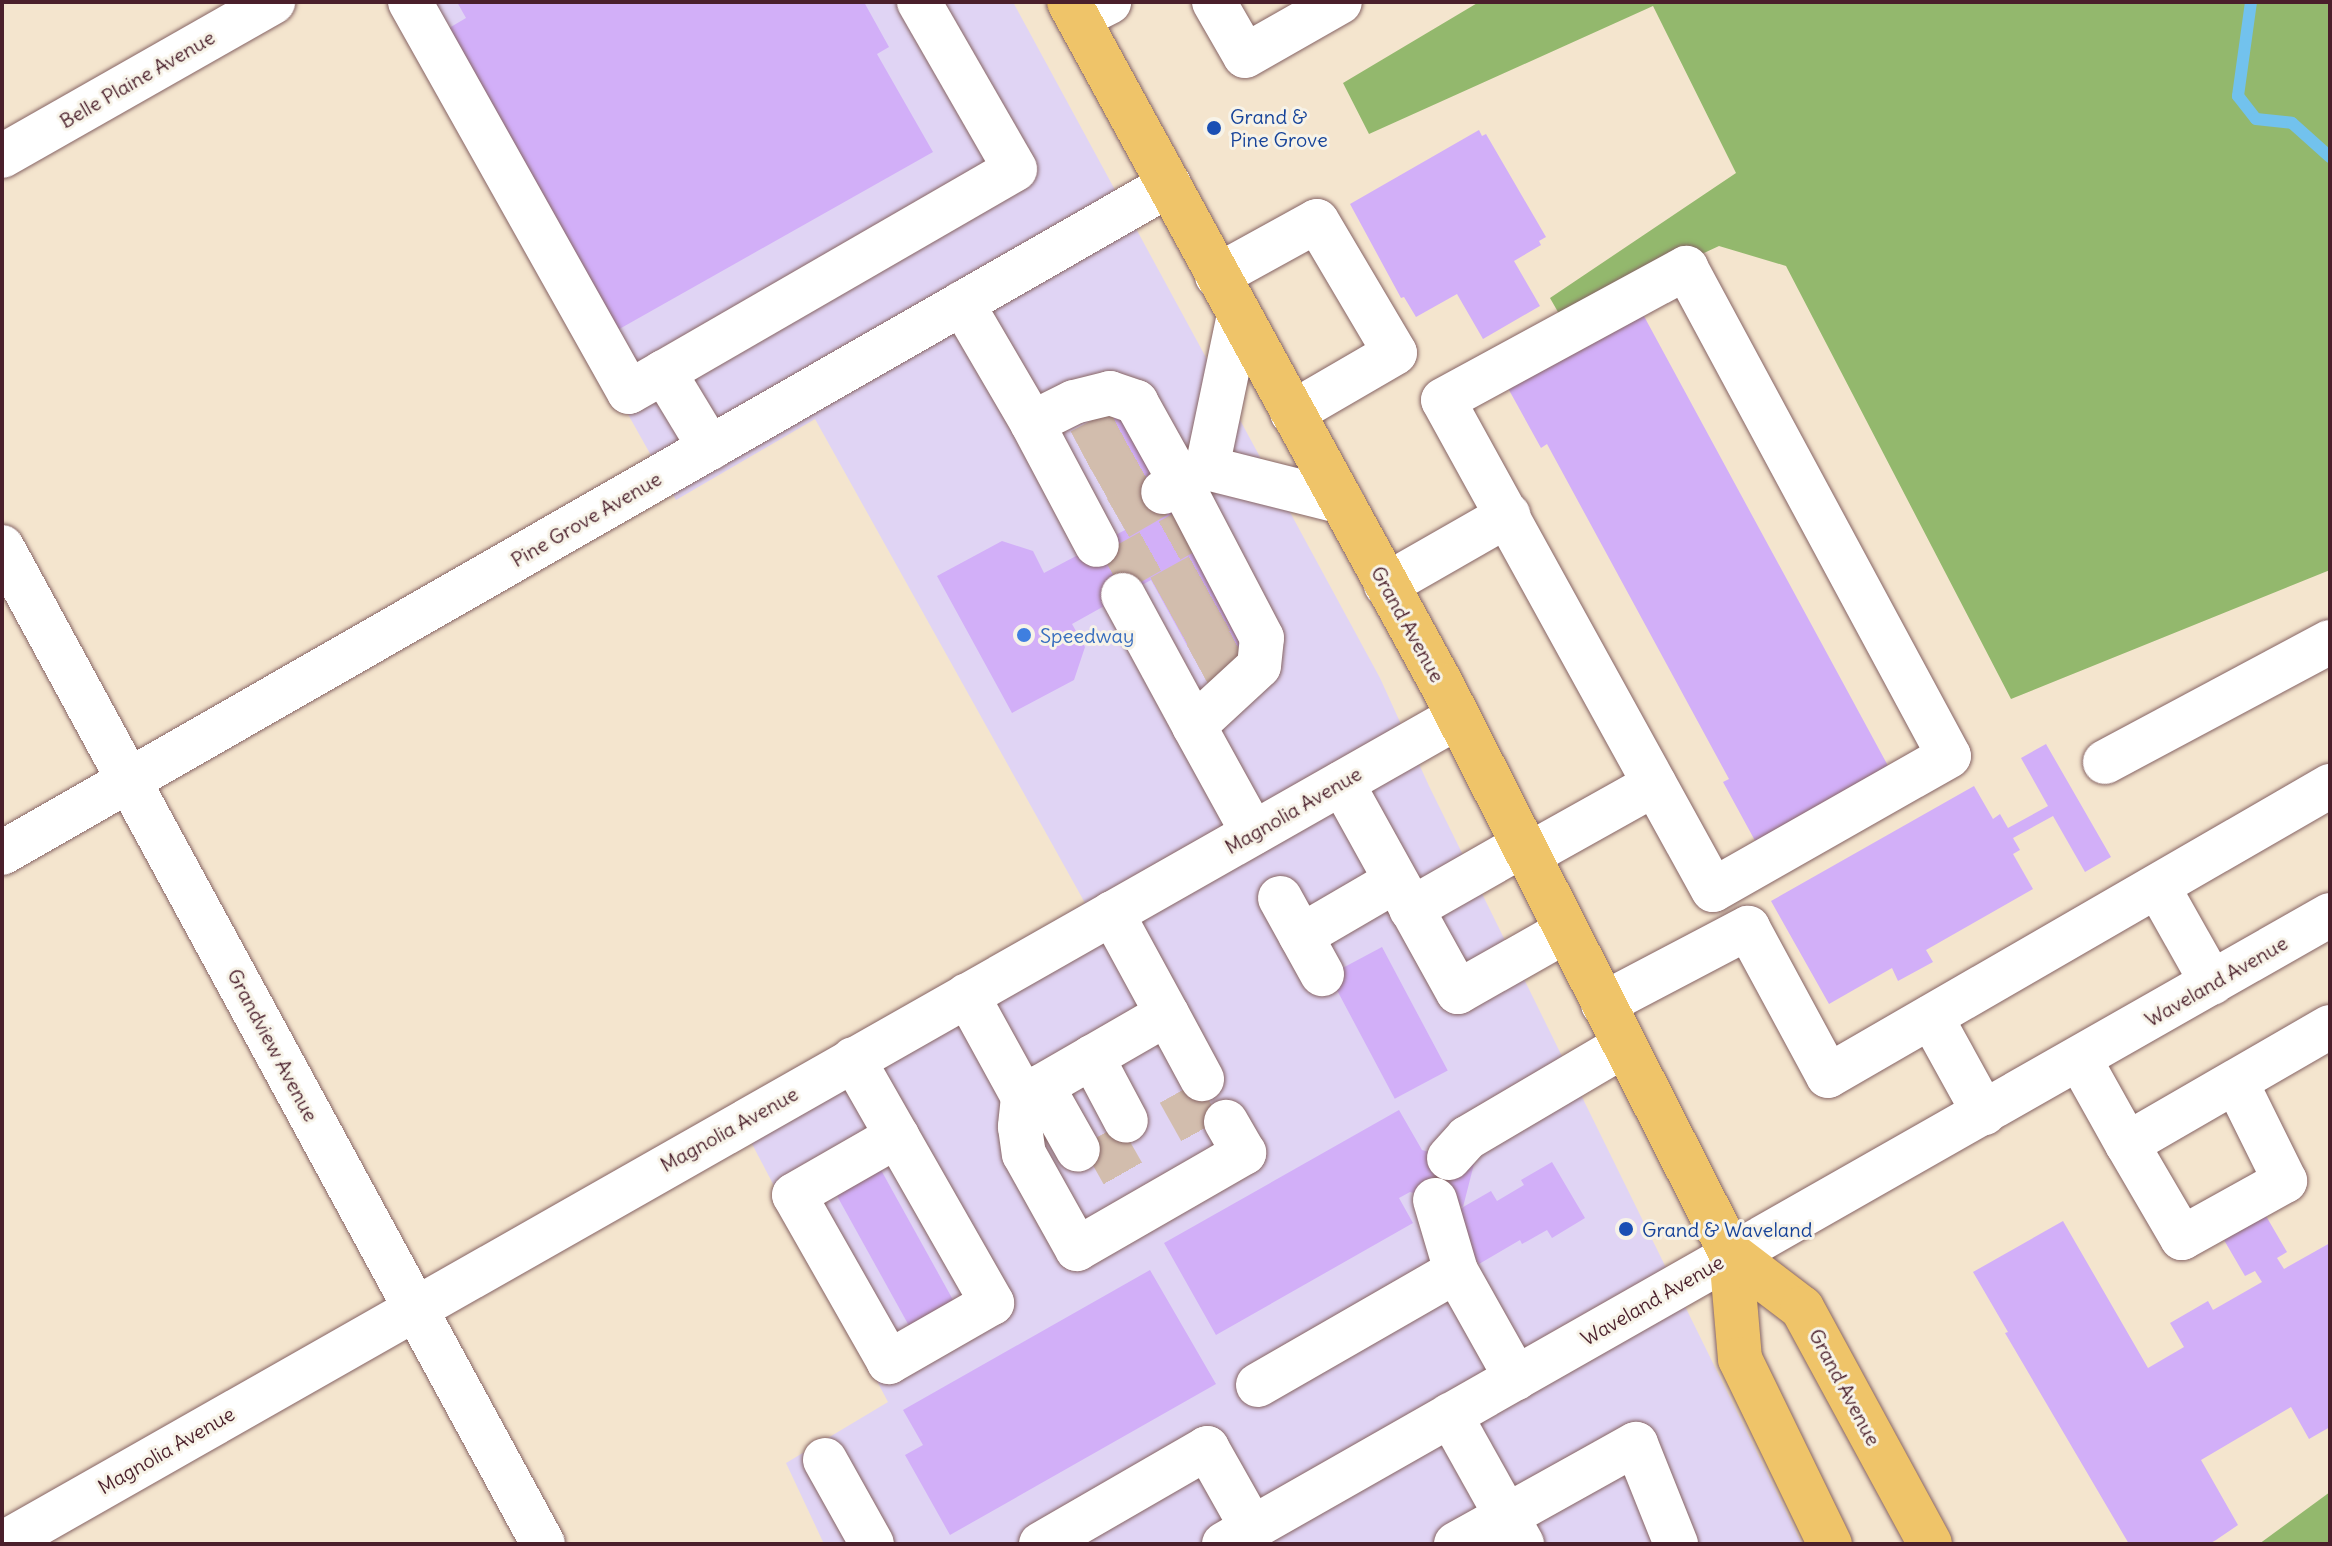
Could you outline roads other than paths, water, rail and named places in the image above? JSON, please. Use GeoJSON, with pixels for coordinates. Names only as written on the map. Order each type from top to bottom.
{"type":"FeatureCollection","features":[{"type":"Feature","properties":{"kind":"main road","name":"Grand Avenue"},"geometry":{"type":"LineString","coordinates":[[1085,7],[1169,185],[1458,717],[1731,1254],[1740,1359],[1830,1544]]}},
{"type":"Feature","properties":{"kind":"main road","name":"Grand Avenue"},"geometry":{"type":"LineString","coordinates":[[1731,1254],[1802,1308],[1930,1544]]}},
{"type":"Feature","properties":{"kind":"street","name":"Belle Plaine Avenue"},"geometry":{"type":"LineString","coordinates":[[2,156],[273,2]]}},
{"type":"Feature","properties":{"kind":"street"},"geometry":{"type":"LineString","coordinates":[[410,2],[629,392],[1015,169],[926,3]]}},
{"type":"Feature","properties":{"kind":"street"},"geometry":{"type":"LineString","coordinates":[[1214,2],[1245,56],[1340,2]]}},
{"type":"Feature","properties":{"kind":"street","name":"Pine Grove Avenue"},"geometry":{"type":"LineString","coordinates":[[2,853],[1169,185]]}},
{"type":"Feature","properties":{"kind":"street"},"geometry":{"type":"LineString","coordinates":[[1217,276],[1317,221],[1395,353],[1292,413]]}},
{"type":"Feature","properties":{"kind":"street"},"geometry":{"type":"LineString","coordinates":[[1686,268],[1949,756],[1713,890],[1508,515],[1443,400],[1686,268]]}},
{"type":"Feature","properties":{"kind":"street"},"geometry":{"type":"LineString","coordinates":[[962,303],[1032,423],[1076,473],[1102,532]]}},
{"type":"Feature","properties":{"kind":"street"},"geometry":{"type":"LineString","coordinates":[[1194,726],[1259,666],[1262,638],[1233,602],[1193,527],[1184,481],[1239,315]]}},
{"type":"Feature","properties":{"kind":"street"},"geometry":{"type":"LineString","coordinates":[[664,372],[710,448]]}},
{"type":"Feature","properties":{"kind":"street"},"geometry":{"type":"LineString","coordinates":[[1032,423],[1074,402],[1110,393],[1136,402],[1144,436],[1184,481],[1342,502]]}},
{"type":"Feature","properties":{"kind":"street"},"geometry":{"type":"LineString","coordinates":[[1386,585],[1508,515]]}},
{"type":"Feature","properties":{"kind":"street","name":"Grandview Avenue"},"geometry":{"type":"LineString","coordinates":[[2,547],[543,1544]]}},
{"type":"Feature","properties":{"kind":"street"},"geometry":{"type":"LineString","coordinates":[[1160,633],[1194,726],[1253,833]]}},
{"type":"Feature","properties":{"kind":"street"},"geometry":{"type":"LineString","coordinates":[[2105,762],[2330,642]]}},
{"type":"Feature","properties":{"kind":"street","name":"Magnolia Avenue"},"geometry":{"type":"LineString","coordinates":[[2,1544],[414,1307],[1458,717]]}},
{"type":"Feature","properties":{"kind":"street"},"geometry":{"type":"LineString","coordinates":[[1342,783],[1458,992],[1566,931]]}},
{"type":"Feature","properties":{"kind":"street"},"geometry":{"type":"LineString","coordinates":[[1301,936],[1525,850],[1655,784]]}},
{"type":"Feature","properties":{"kind":"street"},"geometry":{"type":"LineString","coordinates":[[1603,1004],[1748,928],[1828,1076],[2330,786]]}},
{"type":"Feature","properties":{"kind":"street"},"geometry":{"type":"LineString","coordinates":[[2158,887],[2212,983]]}},
{"type":"Feature","properties":{"kind":"street"},"geometry":{"type":"LineString","coordinates":[[1280,898],[1322,974]]}},
{"type":"Feature","properties":{"kind":"street"},"geometry":{"type":"LineString","coordinates":[[1112,913],[1155,1021],[1191,1085]]}},
{"type":"Feature","properties":{"kind":"street","name":"Waveland Avenue"},"geometry":{"type":"LineString","coordinates":[[1238,1536],[1731,1254],[2080,1060],[2330,915]]}},
{"type":"Feature","properties":{"kind":"street"},"geometry":{"type":"LineString","coordinates":[[967,995],[1056,1078],[1101,1135],[1056,1078]]}},
{"type":"Feature","properties":{"kind":"street"},"geometry":{"type":"LineString","coordinates":[[1931,1017],[1984,1113]]}},
{"type":"Feature","properties":{"kind":"street"},"geometry":{"type":"LineString","coordinates":[[1155,1021],[1056,1078],[1020,1127],[1024,1154],[1077,1249],[1134,1195],[1217,1141]]}},
{"type":"Feature","properties":{"kind":"street"},"geometry":{"type":"LineString","coordinates":[[2127,1144],[2330,1027]]}},
{"type":"Feature","properties":{"kind":"street"},"geometry":{"type":"LineString","coordinates":[[1449,1158],[1467,1138],[1625,1045]]}},
{"type":"Feature","properties":{"kind":"street"},"geometry":{"type":"LineString","coordinates":[[853,1059],[897,1136],[992,1303],[889,1362],[794,1195],[897,1136]]}},
{"type":"Feature","properties":{"kind":"street"},"geometry":{"type":"LineString","coordinates":[[2080,1060],[2182,1238],[2285,1181],[2236,1082]]}},
{"type":"Feature","properties":{"kind":"street"},"geometry":{"type":"LineString","coordinates":[[1435,1200],[1456,1271],[1516,1378]]}},
{"type":"Feature","properties":{"kind":"street"},"geometry":{"type":"LineString","coordinates":[[1258,1385],[1456,1271]]}},
{"type":"Feature","properties":{"kind":"street"},"geometry":{"type":"LineString","coordinates":[[1450,1415],[1515,1530]]}},
{"type":"Feature","properties":{"kind":"street"},"geometry":{"type":"LineString","coordinates":[[1456,1544],[1515,1530],[1636,1444],[1676,1544]]}},
{"type":"Feature","properties":{"kind":"street"},"geometry":{"type":"LineString","coordinates":[[1069,1537],[1207,1448],[1238,1536]]}},
{"type":"Feature","properties":{"kind":"street"},"geometry":{"type":"LineString","coordinates":[[825,1460],[872,1544]]}},
{"type":"Feature","properties":{"kind":"waterway"},"geometry":{"type":"LineString","coordinates":[[2251,2],[2238,96],[2256,119],[2292,123],[2330,157]]}},
{"type":"Feature","properties":{"kind":"tunnel"},"geometry":{"type":"LineString","coordinates":[[1081,451],[1128,426]]}},
{"type":"Feature","properties":{"kind":"tunnel"},"geometry":{"type":"LineString","coordinates":[[1097,480],[1143,454]]}},
{"type":"Feature","properties":{"kind":"tunnel"},"geometry":{"type":"LineString","coordinates":[[1118,518],[1163,492]]}},
{"type":"Feature","properties":{"kind":"tunnel"},"geometry":{"type":"LineString","coordinates":[[1112,573],[1185,532]]}},
{"type":"Feature","properties":{"kind":"tunnel"},"geometry":{"type":"LineString","coordinates":[[1161,597],[1206,572]]}},
{"type":"Feature","properties":{"kind":"tunnel"},"geometry":{"type":"LineString","coordinates":[[1181,633],[1226,608]]}},
{"type":"Feature","properties":{"kind":"tunnel"},"geometry":{"type":"LineString","coordinates":[[1197,664],[1243,639]]}},
{"type":"Feature","properties":{"kind":"tunnel"},"geometry":{"type":"LineString","coordinates":[[1179,1092],[1203,1135]]}},
{"type":"Feature","properties":{"kind":"tunnel"},"geometry":{"type":"LineString","coordinates":[[1101,1135],[1126,1179]]}},
{"type":"Feature","properties":{"kind":"place","name":"Grand & Pine Grove"},"geometry":{"type":"Point","coordinates":[1214,128]}},
{"type":"Feature","properties":{"kind":"place","name":"Speedway"},"geometry":{"type":"Point","coordinates":[1024,635]}},
{"type":"Feature","properties":{"kind":"place","name":"Grand & Waveland"},"geometry":{"type":"Point","coordinates":[1626,1229]}}]}
